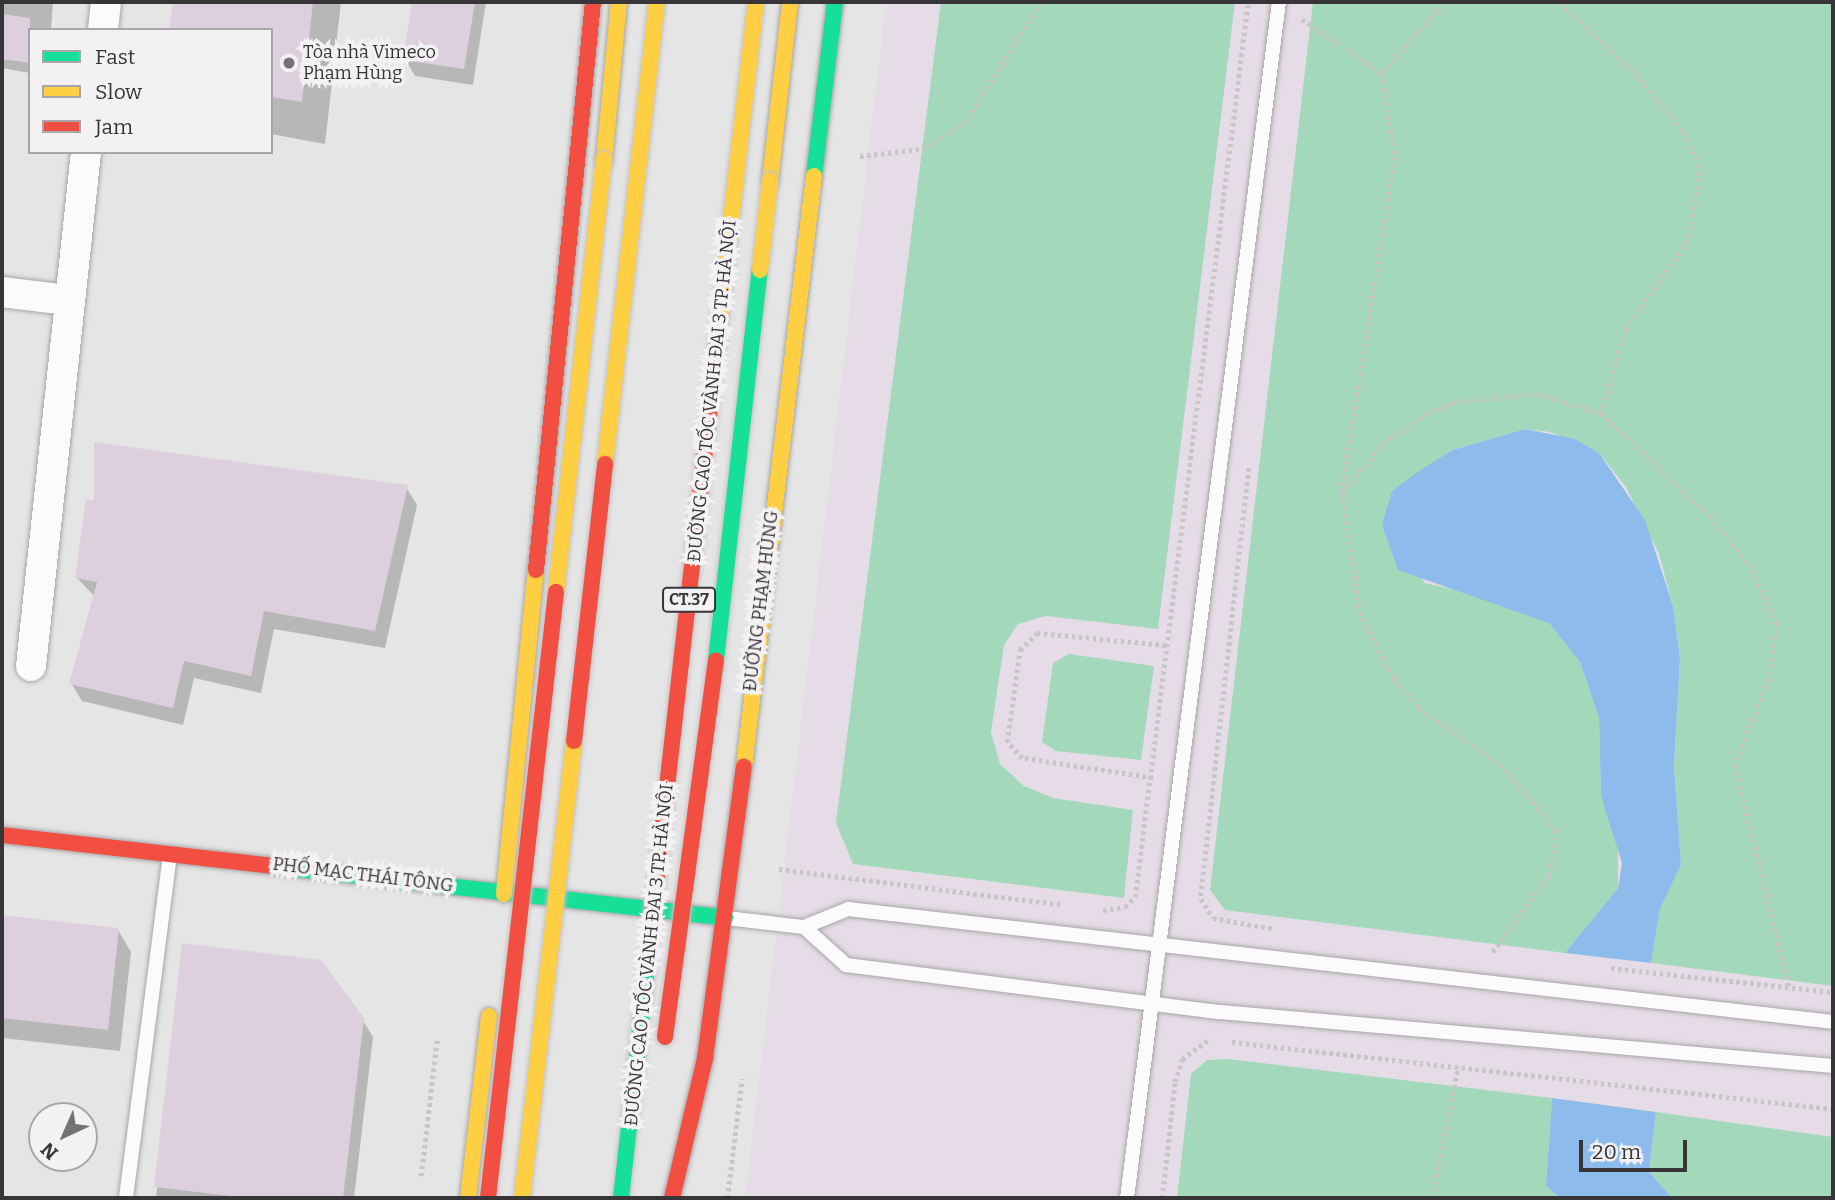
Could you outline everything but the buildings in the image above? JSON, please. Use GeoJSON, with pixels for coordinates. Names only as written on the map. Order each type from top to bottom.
{"type":"FeatureCollection","features":[{"type":"Feature","properties":{"kind":"main road"},"geometry":{"type":"LineString","coordinates":[[468,1198],[504,893],[593,2]]}},
{"type":"Feature","properties":{"kind":"main road"},"geometry":{"type":"LineString","coordinates":[[488,1198],[604,160],[619,2]]}},
{"type":"Feature","properties":{"kind":"main road"},"geometry":{"type":"LineString","coordinates":[[522,1198],[657,2]]}},
{"type":"Feature","properties":{"kind":"main road","name":"ĐƯỜNG CAO TỐC VÀNH ĐAI 3 TP. HÀ NỘI"},"geometry":{"type":"LineString","coordinates":[[621,1198],[755,2]]}},
{"type":"Feature","properties":{"kind":"main road"},"geometry":{"type":"LineString","coordinates":[[663,1050],[699,816],[790,2]]}},
{"type":"Feature","properties":{"kind":"main road","name":"ĐƯỜNG PHẠM HÙNG"},"geometry":{"type":"LineString","coordinates":[[672,1198],[705,1058],[835,2]]}},
{"type":"Feature","properties":{"kind":"main road","name":"PHỐ MẠC THÁI TÔNG"},"geometry":{"type":"LineString","coordinates":[[2,835],[724,918]]}},
{"type":"Feature","properties":{"kind":"main road"},"geometry":{"type":"LineString","coordinates":[[638,1198],[645,1158]]}},
{"type":"Feature","properties":{"kind":"street"},"geometry":{"type":"LineString","coordinates":[[103,28],[106,2]]}},
{"type":"Feature","properties":{"kind":"street"},"geometry":{"type":"LineString","coordinates":[[31,666],[67,300],[86,154]]}},
{"type":"Feature","properties":{"kind":"street"},"geometry":{"type":"LineString","coordinates":[[2,292],[67,300]]}},
{"type":"Feature","properties":{"kind":"lane"},"geometry":{"type":"LineString","coordinates":[[1127,1198],[1150,999],[1161,945],[1279,2]]}},
{"type":"Feature","properties":{"kind":"lane"},"geometry":{"type":"LineString","coordinates":[[126,1198],[170,855]]}},
{"type":"Feature","properties":{"kind":"lane"},"geometry":{"type":"LineString","coordinates":[[724,918],[804,927],[848,909],[1833,1022]]}},
{"type":"Feature","properties":{"kind":"lane"},"geometry":{"type":"LineString","coordinates":[[804,927],[845,965],[1150,999],[1220,1012],[1833,1066]]}},
{"type":"Feature","properties":{"kind":"path"},"geometry":{"type":"LineString","coordinates":[[860,156],[922,149],[964,124],[1041,2]]}},
{"type":"Feature","properties":{"kind":"path"},"geometry":{"type":"LineString","coordinates":[[1091,908],[1125,907],[1135,897],[1248,2]]}},
{"type":"Feature","properties":{"kind":"path"},"geometry":{"type":"LineString","coordinates":[[1382,74],[1445,2]]}},
{"type":"Feature","properties":{"kind":"path"},"geometry":{"type":"LineString","coordinates":[[1560,2],[1649,89],[1684,132],[1701,172],[1688,241],[1626,330],[1601,413]]}},
{"type":"Feature","properties":{"kind":"path"},"geometry":{"type":"LineString","coordinates":[[1297,31],[1299,17],[1382,74],[1395,157],[1342,494],[1360,612],[1393,678],[1419,708],[1500,764],[1557,830],[1557,856],[1549,876],[1491,955]]}},
{"type":"Feature","properties":{"kind":"path"},"geometry":{"type":"LineString","coordinates":[[1342,494],[1402,428],[1454,402],[1537,394],[1601,413],[1710,516],[1749,564],[1777,623],[1769,679],[1735,765],[1789,987]]}},
{"type":"Feature","properties":{"kind":"path"},"geometry":{"type":"LineString","coordinates":[[1250,458],[1201,899],[1213,918],[1290,931]]}},
{"type":"Feature","properties":{"kind":"path"},"geometry":{"type":"LineString","coordinates":[[1150,778],[1022,758],[1007,742],[1020,650],[1037,633],[1166,645]]}},
{"type":"Feature","properties":{"kind":"path"},"geometry":{"type":"LineString","coordinates":[[779,869],[1077,907]]}},
{"type":"Feature","properties":{"kind":"path"},"geometry":{"type":"LineString","coordinates":[[1478,953],[1504,956]]}},
{"type":"Feature","properties":{"kind":"path"},"geometry":{"type":"LineString","coordinates":[[1599,966],[1833,992]]}},
{"type":"Feature","properties":{"kind":"path"},"geometry":{"type":"LineString","coordinates":[[1163,1198],[1175,1082],[1182,1059],[1205,1039],[1833,1110]]}},
{"type":"Feature","properties":{"kind":"path"},"geometry":{"type":"LineString","coordinates":[[421,1176],[437,1040]]}},
{"type":"Feature","properties":{"kind":"path"},"geometry":{"type":"LineString","coordinates":[[1432,1198],[1458,1067]]}},
{"type":"Feature","properties":{"kind":"path"},"geometry":{"type":"LineString","coordinates":[[727,1198],[742,1079]]}},
{"type":"Feature","properties":{"kind":"shaded area"},"geometry":{"type":"Polygon","coordinates":[[[886,2],[1833,2],[1833,1198],[745,1198],[886,2]]]}},
{"type":"Feature","properties":{"kind":"green space"},"geometry":{"type":"Polygon","coordinates":[[[941,2],[1235,2],[1158,629],[1046,616],[1018,624],[1004,645],[991,732],[1000,764],[1024,786],[1053,798],[1133,810],[1124,898],[853,864],[836,823],[941,2]]]}},
{"type":"Feature","properties":{"kind":"green space"},"geometry":{"type":"Polygon","coordinates":[[[1313,2],[1833,2],[1833,986],[1651,963],[1660,909],[1681,865],[1674,766],[1680,658],[1673,606],[1659,554],[1626,487],[1599,453],[1550,432],[1525,429],[1453,450],[1392,491],[1424,583],[1493,598],[1549,623],[1580,662],[1599,718],[1601,796],[1618,836],[1618,888],[1565,953],[1225,910],[1210,890],[1313,2]]]}},
{"type":"Feature","properties":{"kind":"green space"},"geometry":{"type":"Polygon","coordinates":[[[1069,654],[1154,666],[1141,760],[1056,751],[1042,742],[1053,663],[1069,654]]]}},
{"type":"Feature","properties":{"kind":"green space"},"geometry":{"type":"Polygon","coordinates":[[[1228,1059],[1552,1098],[1546,1186],[1560,1198],[1177,1198],[1191,1074],[1207,1060],[1228,1059]]]}},
{"type":"Feature","properties":{"kind":"green space"},"geometry":{"type":"Polygon","coordinates":[[[1656,1112],[1833,1137],[1833,1198],[1672,1198],[1649,1172],[1656,1112]]]}},
{"type":"Feature","properties":{"kind":"water"},"geometry":{"type":"Polygon","coordinates":[[[1525,429],[1575,439],[1599,453],[1645,520],[1673,606],[1680,658],[1674,766],[1681,865],[1660,909],[1651,963],[1565,953],[1618,888],[1622,863],[1601,796],[1599,718],[1580,662],[1549,623],[1398,570],[1382,525],[1392,491],[1422,469],[1453,450],[1525,429]]]}},
{"type":"Feature","properties":{"kind":"water"},"geometry":{"type":"Polygon","coordinates":[[[1552,1098],[1656,1112],[1649,1172],[1672,1198],[1560,1198],[1546,1186],[1552,1098]]]}},
{"type":"Feature","properties":{"kind":"traffic: fast"},"geometry":{"type":"LineString","coordinates":[[814,176],[835,2]]}},
{"type":"Feature","properties":{"kind":"traffic: fast"},"geometry":{"type":"LineString","coordinates":[[716,660],[760,270]]}},
{"type":"Feature","properties":{"kind":"traffic: fast"},"geometry":{"type":"LineString","coordinates":[[272,866],[725,918]]}},
{"type":"Feature","properties":{"kind":"traffic: fast"},"geometry":{"type":"LineString","coordinates":[[621,1198],[653,911]]}},
{"type":"Feature","properties":{"kind":"traffic: slow"},"geometry":{"type":"LineString","coordinates":[[604,160],[619,2]]}},
{"type":"Feature","properties":{"kind":"traffic: slow"},"geometry":{"type":"LineString","coordinates":[[605,464],[657,2]]}},
{"type":"Feature","properties":{"kind":"traffic: slow"},"geometry":{"type":"LineString","coordinates":[[719,326],[756,2]]}},
{"type":"Feature","properties":{"kind":"traffic: slow"},"geometry":{"type":"LineString","coordinates":[[770,181],[790,2]]}},
{"type":"Feature","properties":{"kind":"traffic: slow"},"geometry":{"type":"LineString","coordinates":[[556,592],[604,160]]}},
{"type":"Feature","properties":{"kind":"traffic: slow"},"geometry":{"type":"LineString","coordinates":[[744,767],[814,176]]}},
{"type":"Feature","properties":{"kind":"traffic: slow"},"geometry":{"type":"LineString","coordinates":[[760,270],[770,181]]}},
{"type":"Feature","properties":{"kind":"traffic: slow"},"geometry":{"type":"LineString","coordinates":[[504,894],[536,570]]}},
{"type":"Feature","properties":{"kind":"traffic: slow"},"geometry":{"type":"LineString","coordinates":[[522,1198],[574,741]]}},
{"type":"Feature","properties":{"kind":"traffic: slow"},"geometry":{"type":"LineString","coordinates":[[468,1198],[489,1016]]}},
{"type":"Feature","properties":{"kind":"traffic: jam"},"geometry":{"type":"LineString","coordinates":[[536,570],[593,2]]}},
{"type":"Feature","properties":{"kind":"traffic: jam"},"geometry":{"type":"LineString","coordinates":[[653,911],[719,326]]}},
{"type":"Feature","properties":{"kind":"traffic: jam"},"geometry":{"type":"LineString","coordinates":[[574,741],[605,464]]}},
{"type":"Feature","properties":{"kind":"traffic: jam"},"geometry":{"type":"LineString","coordinates":[[488,1198],[556,592]]}},
{"type":"Feature","properties":{"kind":"traffic: jam"},"geometry":{"type":"LineString","coordinates":[[665,1037],[716,660]]}},
{"type":"Feature","properties":{"kind":"traffic: jam"},"geometry":{"type":"LineString","coordinates":[[672,1198],[705,1058],[744,767]]}},
{"type":"Feature","properties":{"kind":"traffic: jam"},"geometry":{"type":"LineString","coordinates":[[2,835],[272,866]]}},
{"type":"Feature","properties":{"kind":"place","name":"Tòa nhà Vimeco Phạm Hùng"},"geometry":{"type":"Point","coordinates":[289,63]}}]}
